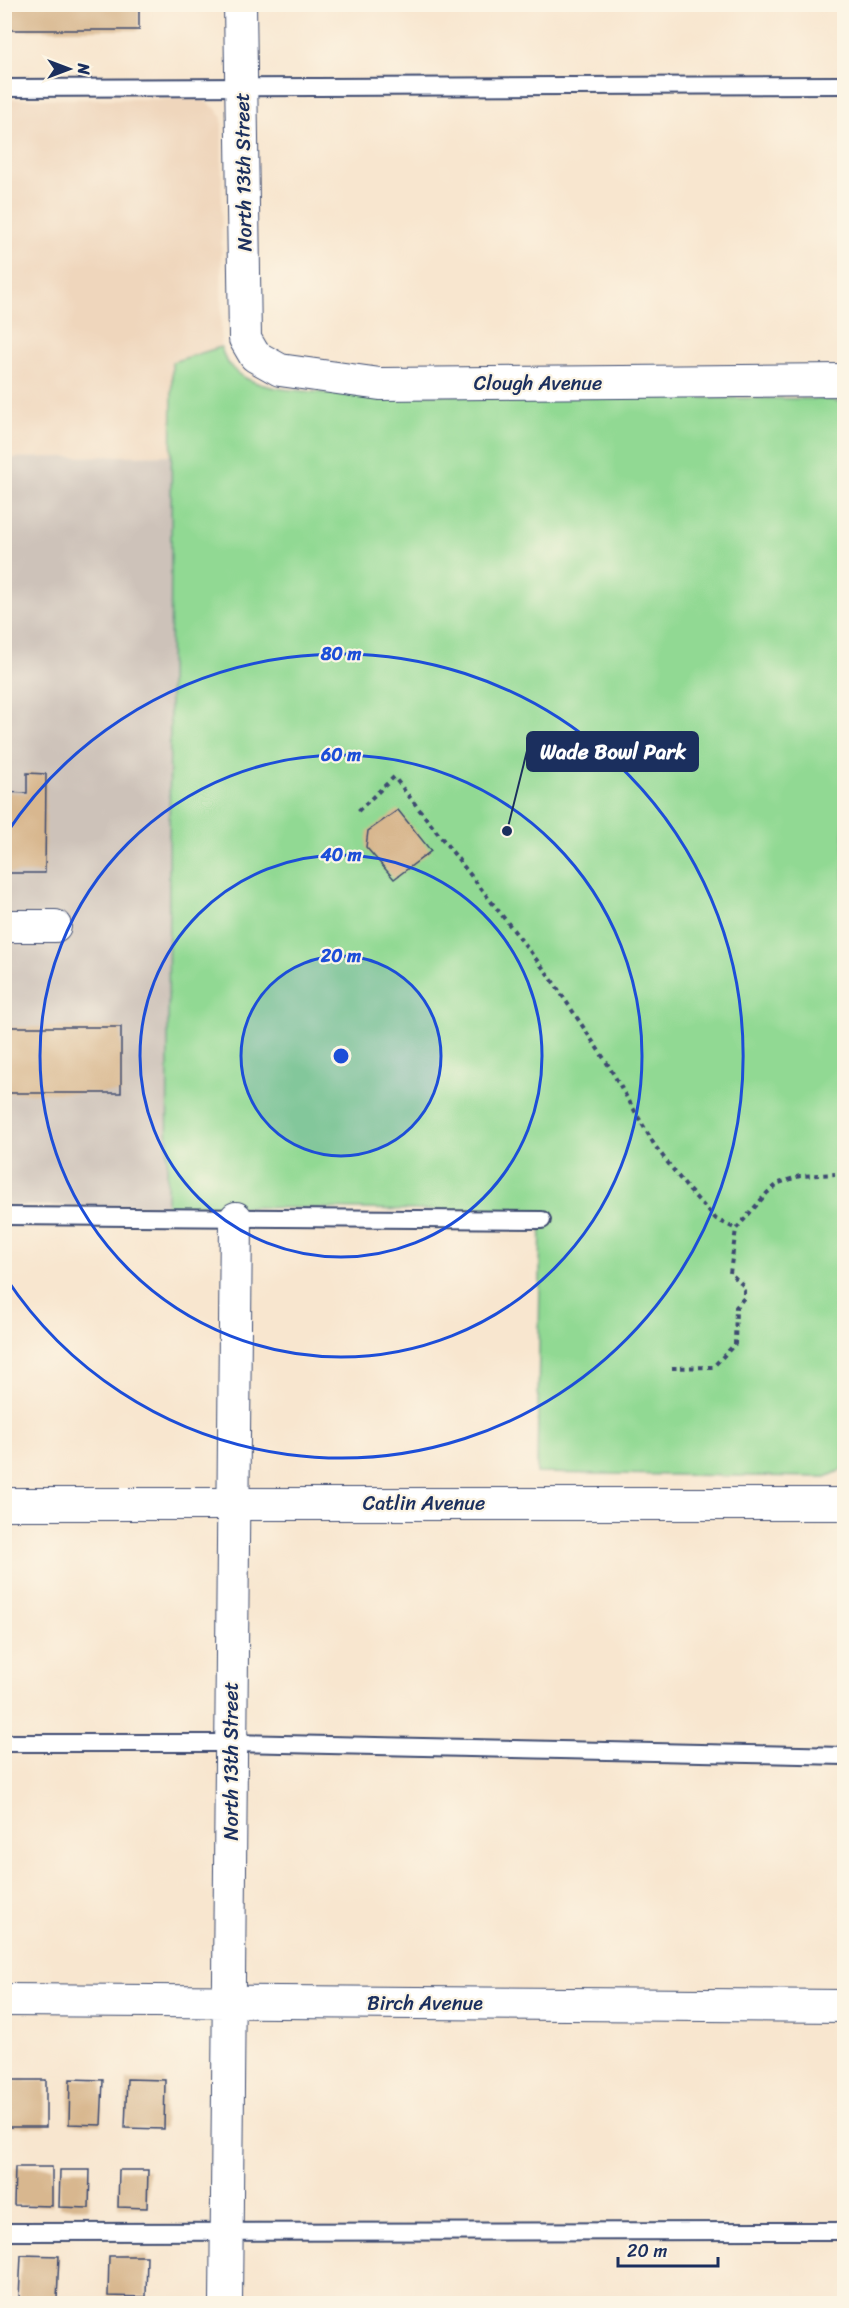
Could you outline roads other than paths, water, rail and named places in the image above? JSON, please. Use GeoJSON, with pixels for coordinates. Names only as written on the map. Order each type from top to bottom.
{"type":"FeatureCollection","features":[{"type":"Feature","properties":{"kind":"street","name":"North 13th Street"},"geometry":{"type":"LineString","coordinates":[[240,4],[245,339]]}},
{"type":"Feature","properties":{"kind":"street","name":"Clough Avenue"},"geometry":{"type":"LineString","coordinates":[[245,339],[255,356],[280,370],[380,384],[844,380]]}},
{"type":"Feature","properties":{"kind":"street"},"geometry":{"type":"LineString","coordinates":[[4,926],[55,926]]}},
{"type":"Feature","properties":{"kind":"street","name":"North 13th Street"},"geometry":{"type":"LineString","coordinates":[[226,2304],[232,1504],[237,1218]]}},
{"type":"Feature","properties":{"kind":"street","name":"Catlin Avenue"},"geometry":{"type":"LineString","coordinates":[[4,1504],[844,1504]]}},
{"type":"Feature","properties":{"kind":"street","name":"Birch Avenue"},"geometry":{"type":"LineString","coordinates":[[4,2000],[844,2006]]}},
{"type":"Feature","properties":{"kind":"lane"},"geometry":{"type":"LineString","coordinates":[[4,88],[844,85]]}},
{"type":"Feature","properties":{"kind":"lane"},"geometry":{"type":"LineString","coordinates":[[4,1216],[542,1220]]}},
{"type":"Feature","properties":{"kind":"lane"},"geometry":{"type":"LineString","coordinates":[[4,1743],[231,1743],[844,1756]]}},
{"type":"Feature","properties":{"kind":"lane"},"geometry":{"type":"LineString","coordinates":[[4,2232],[844,2231]]}},
{"type":"Feature","properties":{"kind":"place","name":"Wade Bowl Park"},"geometry":{"type":"Point","coordinates":[507,831]}}]}
